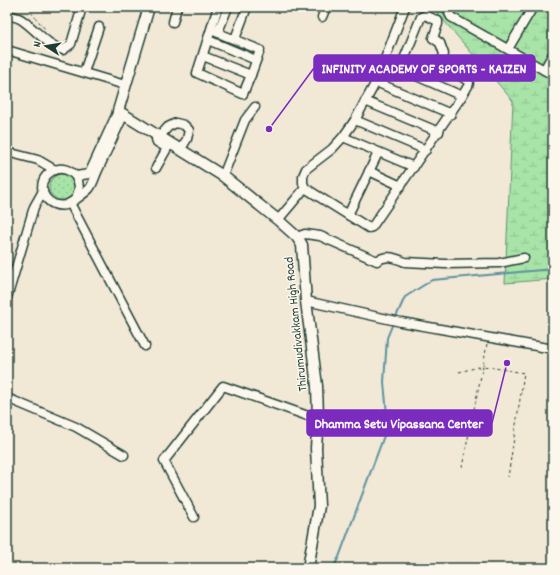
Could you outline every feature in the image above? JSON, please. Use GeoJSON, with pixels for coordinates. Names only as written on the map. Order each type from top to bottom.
{"type":"FeatureCollection","features":[{"type":"Feature","properties":{"kind":"main road"},"geometry":{"type":"LineString","coordinates":[[121,113],[125,85],[149,7]]}},
{"type":"Feature","properties":{"kind":"main road","name":"Thirumudivakkam High Road"},"geometry":{"type":"LineString","coordinates":[[121,113],[159,136],[168,146],[181,149],[223,176],[278,220],[297,237],[302,245],[306,301],[317,386],[318,417],[316,448],[319,506],[308,568]]}},
{"type":"Feature","properties":{"kind":"street"},"geometry":{"type":"LineString","coordinates":[[7,14],[21,19],[51,44],[63,50],[71,44],[82,7]]}},
{"type":"Feature","properties":{"kind":"street"},"geometry":{"type":"LineString","coordinates":[[172,22],[177,7]]}},
{"type":"Feature","properties":{"kind":"street"},"geometry":{"type":"LineString","coordinates":[[214,31],[218,7]]}},
{"type":"Feature","properties":{"kind":"street"},"geometry":{"type":"LineString","coordinates":[[214,31],[260,49],[251,75],[242,94],[197,73],[208,40],[228,7]]}},
{"type":"Feature","properties":{"kind":"street"},"geometry":{"type":"LineString","coordinates":[[235,39],[247,7]]}},
{"type":"Feature","properties":{"kind":"street"},"geometry":{"type":"LineString","coordinates":[[322,17],[326,7]]}},
{"type":"Feature","properties":{"kind":"street"},"geometry":{"type":"LineString","coordinates":[[400,69],[421,17],[425,15],[436,20],[438,24],[433,38],[440,43],[444,54],[441,61],[442,64],[467,80],[469,83],[439,132],[372,227],[369,228],[305,188],[303,176],[306,169],[332,149],[355,120],[385,62],[405,7]]}},
{"type":"Feature","properties":{"kind":"street"},"geometry":{"type":"LineString","coordinates":[[448,7],[451,17],[553,75]]}},
{"type":"Feature","properties":{"kind":"street"},"geometry":{"type":"LineString","coordinates":[[508,49],[533,7]]}},
{"type":"Feature","properties":{"kind":"street"},"geometry":{"type":"LineString","coordinates":[[84,72],[99,27]]}},
{"type":"Feature","properties":{"kind":"street"},"geometry":{"type":"LineString","coordinates":[[208,40],[256,60]]}},
{"type":"Feature","properties":{"kind":"street"},"geometry":{"type":"LineString","coordinates":[[7,50],[125,85]]}},
{"type":"Feature","properties":{"kind":"street"},"geometry":{"type":"LineString","coordinates":[[544,70],[553,54]]}},
{"type":"Feature","properties":{"kind":"street"},"geometry":{"type":"LineString","coordinates":[[203,56],[251,75]]}},
{"type":"Feature","properties":{"kind":"street"},"geometry":{"type":"LineString","coordinates":[[385,62],[462,96]]}},
{"type":"Feature","properties":{"kind":"street"},"geometry":{"type":"LineString","coordinates":[[376,82],[451,114]]}},
{"type":"Feature","properties":{"kind":"street"},"geometry":{"type":"LineString","coordinates":[[365,101],[439,132]]}},
{"type":"Feature","properties":{"kind":"street"},"geometry":{"type":"LineString","coordinates":[[223,176],[245,120],[254,107]]}},
{"type":"Feature","properties":{"kind":"street"},"geometry":{"type":"LineString","coordinates":[[76,176],[89,174],[121,113]]}},
{"type":"Feature","properties":{"kind":"street"},"geometry":{"type":"LineString","coordinates":[[73,201],[79,190],[76,176],[64,169],[55,170],[46,176],[42,185],[43,191],[47,199],[56,205],[73,201],[89,189],[121,113]]}},
{"type":"Feature","properties":{"kind":"street"},"geometry":{"type":"LineString","coordinates":[[355,120],[426,150]]}},
{"type":"Feature","properties":{"kind":"street"},"geometry":{"type":"LineString","coordinates":[[159,136],[168,127],[176,123],[184,125],[189,130],[187,139],[181,149]]}},
{"type":"Feature","properties":{"kind":"street"},"geometry":{"type":"LineString","coordinates":[[343,137],[414,167]]}},
{"type":"Feature","properties":{"kind":"street"},"geometry":{"type":"LineString","coordinates":[[156,168],[168,146]]}},
{"type":"Feature","properties":{"kind":"street"},"geometry":{"type":"LineString","coordinates":[[7,152],[38,160],[55,170]]}},
{"type":"Feature","properties":{"kind":"street"},"geometry":{"type":"LineString","coordinates":[[348,215],[378,153]]}},
{"type":"Feature","properties":{"kind":"street"},"geometry":{"type":"LineString","coordinates":[[369,171],[401,186]]}},
{"type":"Feature","properties":{"kind":"street"},"geometry":{"type":"LineString","coordinates":[[278,220],[305,188]]}},
{"type":"Feature","properties":{"kind":"street"},"geometry":{"type":"LineString","coordinates":[[7,298],[34,207],[43,191]]}},
{"type":"Feature","properties":{"kind":"street"},"geometry":{"type":"LineString","coordinates":[[73,201],[145,346]]}},
{"type":"Feature","properties":{"kind":"street"},"geometry":{"type":"LineString","coordinates":[[297,237],[305,234],[320,236],[377,261],[385,256],[397,258],[405,262],[479,264],[499,263],[524,258]]}},
{"type":"Feature","properties":{"kind":"street"},"geometry":{"type":"LineString","coordinates":[[306,301],[390,320],[553,349]]}},
{"type":"Feature","properties":{"kind":"street"},"geometry":{"type":"LineString","coordinates":[[194,517],[164,461],[223,386],[308,416],[318,417]]}},
{"type":"Feature","properties":{"kind":"street"},"geometry":{"type":"LineString","coordinates":[[7,398],[76,426],[124,455]]}},
{"type":"Feature","properties":{"kind":"path"},"geometry":{"type":"LineString","coordinates":[[29,7],[29,10],[46,31]]}},
{"type":"Feature","properties":{"kind":"path"},"geometry":{"type":"LineString","coordinates":[[462,467],[489,337]]}},
{"type":"Feature","properties":{"kind":"path"},"geometry":{"type":"LineString","coordinates":[[459,372],[483,366],[524,373],[508,477]]}},
{"type":"Feature","properties":{"kind":"green space"},"geometry":{"type":"Polygon","coordinates":[[[432,7],[553,7],[553,279],[505,283],[513,101],[432,7]]]}},
{"type":"Feature","properties":{"kind":"green space"},"geometry":{"type":"Polygon","coordinates":[[[62,174],[71,178],[75,187],[71,196],[62,200],[53,196],[49,187],[53,178],[62,174]]]}},
{"type":"Feature","properties":{"kind":"waterway"},"geometry":{"type":"LineString","coordinates":[[395,319],[405,297],[432,280],[553,269]]}},
{"type":"Feature","properties":{"kind":"waterway"},"geometry":{"type":"LineString","coordinates":[[333,568],[339,557],[388,425],[384,382],[387,338],[393,323]]}},
{"type":"Feature","properties":{"kind":"place","name":"INFINITY ACADEMY OF SPORTS - KAIZEN"},"geometry":{"type":"Point","coordinates":[269,129]}},
{"type":"Feature","properties":{"kind":"place","name":"Dhamma Setu Vipassana Center"},"geometry":{"type":"Point","coordinates":[507,363]}}]}
